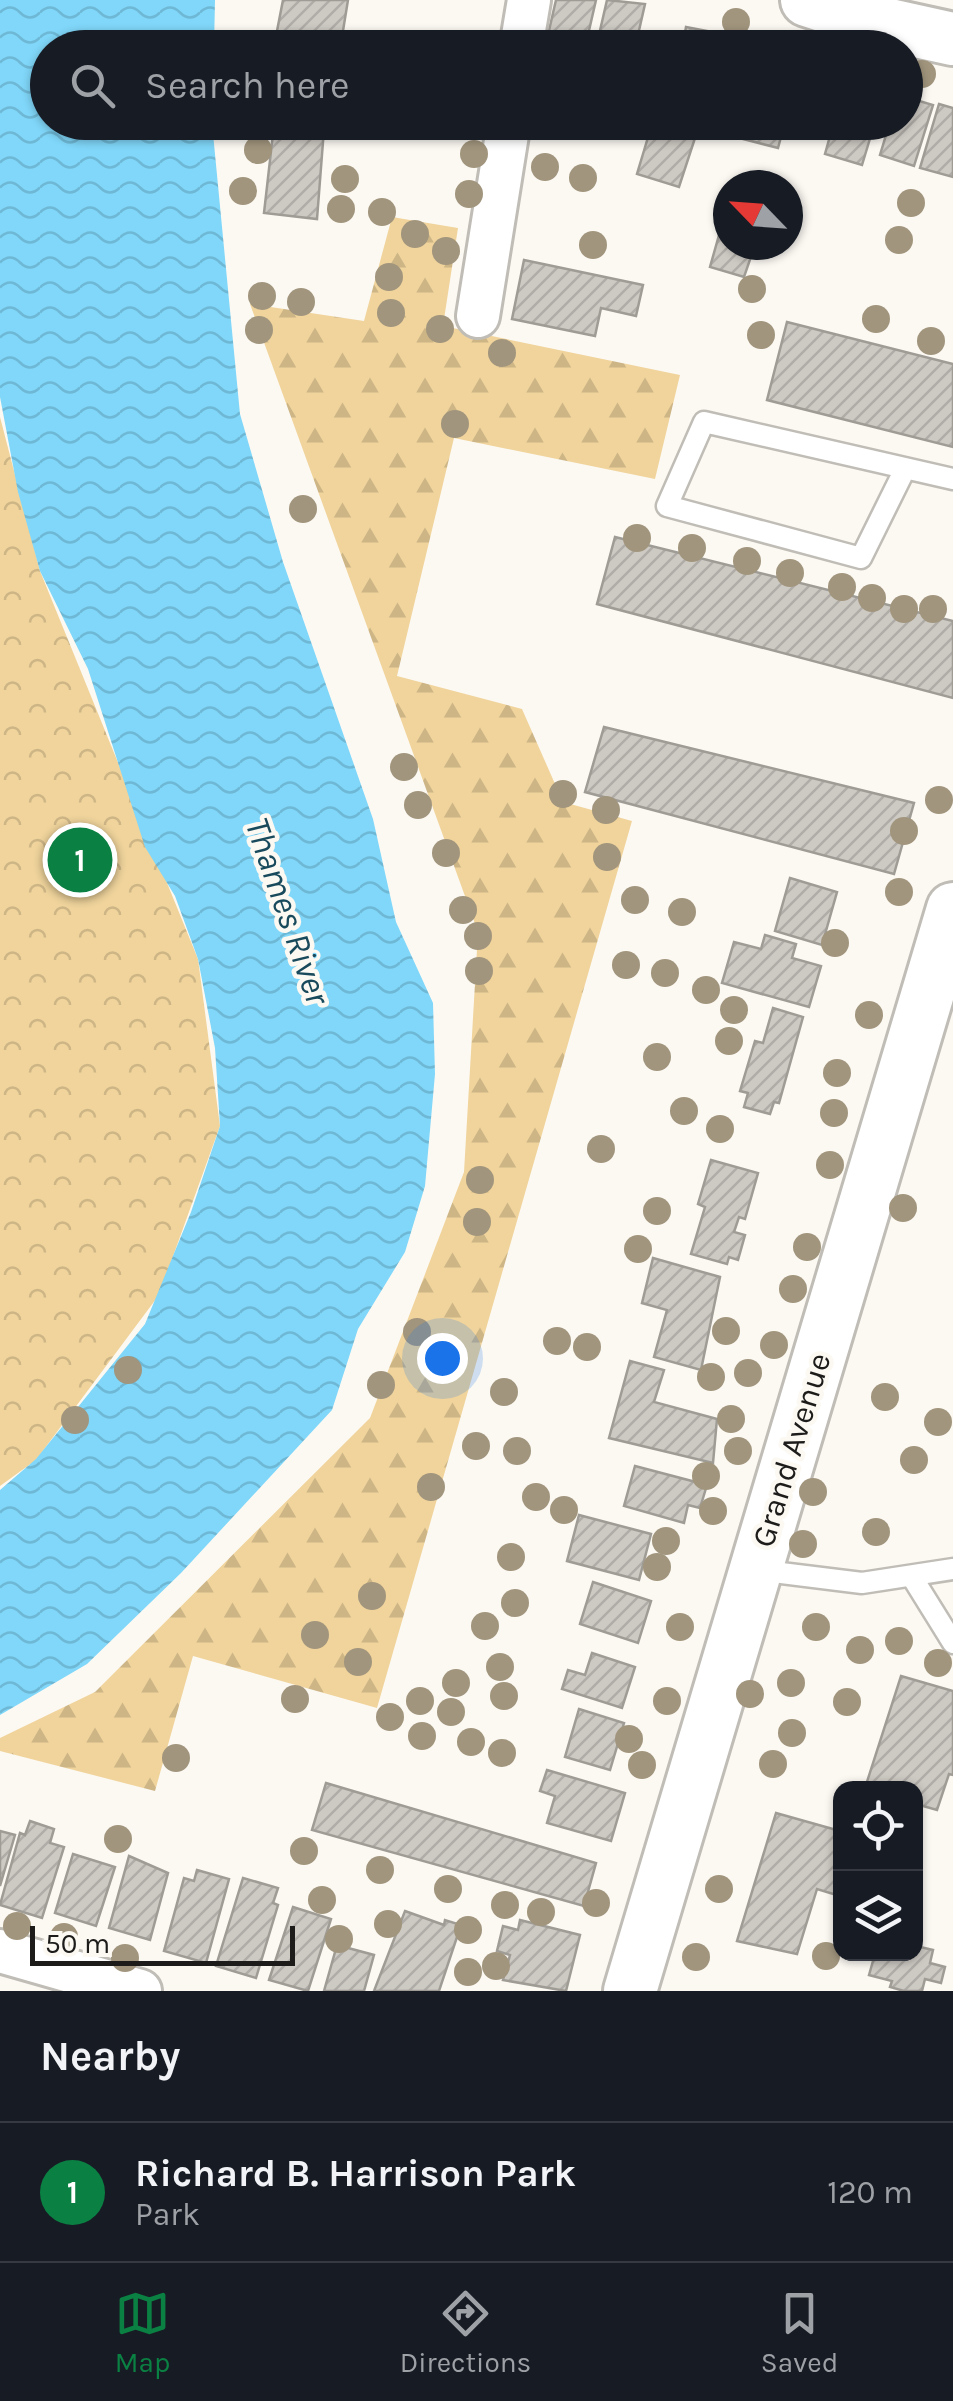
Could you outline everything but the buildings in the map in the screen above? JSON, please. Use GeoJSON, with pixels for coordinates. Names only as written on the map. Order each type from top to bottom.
{"type":"FeatureCollection","features":[{"type":"Feature","properties":{"kind":"street"},"geometry":{"type":"LineString","coordinates":[[524,30],[529,0]]}},
{"type":"Feature","properties":{"kind":"street"},"geometry":{"type":"LineString","coordinates":[[807,0],[912,30]]}},
{"type":"Feature","properties":{"kind":"street"},"geometry":{"type":"LineString","coordinates":[[923,32],[953,39]]}},
{"type":"Feature","properties":{"kind":"street"},"geometry":{"type":"LineString","coordinates":[[478,316],[506,140]]}},
{"type":"Feature","properties":{"kind":"street","name":"Grand Avenue"},"geometry":{"type":"LineString","coordinates":[[632,1991],[953,909]]}},
{"type":"Feature","properties":{"kind":"street"},"geometry":{"type":"LineString","coordinates":[[0,1951],[140,1991]]}},
{"type":"Feature","properties":{"kind":"lane"},"geometry":{"type":"LineString","coordinates":[[905,468],[862,558],[666,506],[704,422],[905,468],[953,480]]}},
{"type":"Feature","properties":{"kind":"lane"},"geometry":{"type":"LineString","coordinates":[[755,1570],[862,1583],[953,1569]]}},
{"type":"Feature","properties":{"kind":"lane"},"geometry":{"type":"LineString","coordinates":[[912,1577],[953,1643]]}},
{"type":"Feature","properties":{"kind":"green space"},"geometry":{"type":"Polygon","coordinates":[[[392,217],[458,228],[443,326],[680,375],[655,479],[454,438],[397,676],[522,709],[563,802],[632,821],[377,1708],[193,1656],[155,1791],[0,1751],[0,1738],[95,1692],[370,1418],[464,1172],[478,932],[250,304],[364,321],[392,217]]]}},
{"type":"Feature","properties":{"kind":"green space"},"geometry":{"type":"Polygon","coordinates":[[[0,417],[40,571],[198,959],[220,1126],[159,1295],[36,1460],[0,1486],[0,417]]]}},
{"type":"Feature","properties":{"kind":"water","name":"Thames River"},"geometry":{"type":"Polygon","coordinates":[[[0,0],[215,0],[214,30],[30,30],[30,140],[214,140],[240,414],[283,562],[373,819],[396,922],[433,1003],[435,1074],[425,1186],[405,1252],[358,1329],[332,1410],[181,1573],[87,1664],[0,1715],[0,1490],[36,1459],[145,1324],[191,1212],[220,1126],[215,1048],[198,959],[175,896],[145,847],[88,669],[40,571],[18,492],[0,397],[0,0]]]}},
{"type":"Feature","properties":{"kind":"place","name":"Richard B. Harrison Park"},"geometry":{"type":"Point","coordinates":[80,860]}}]}
